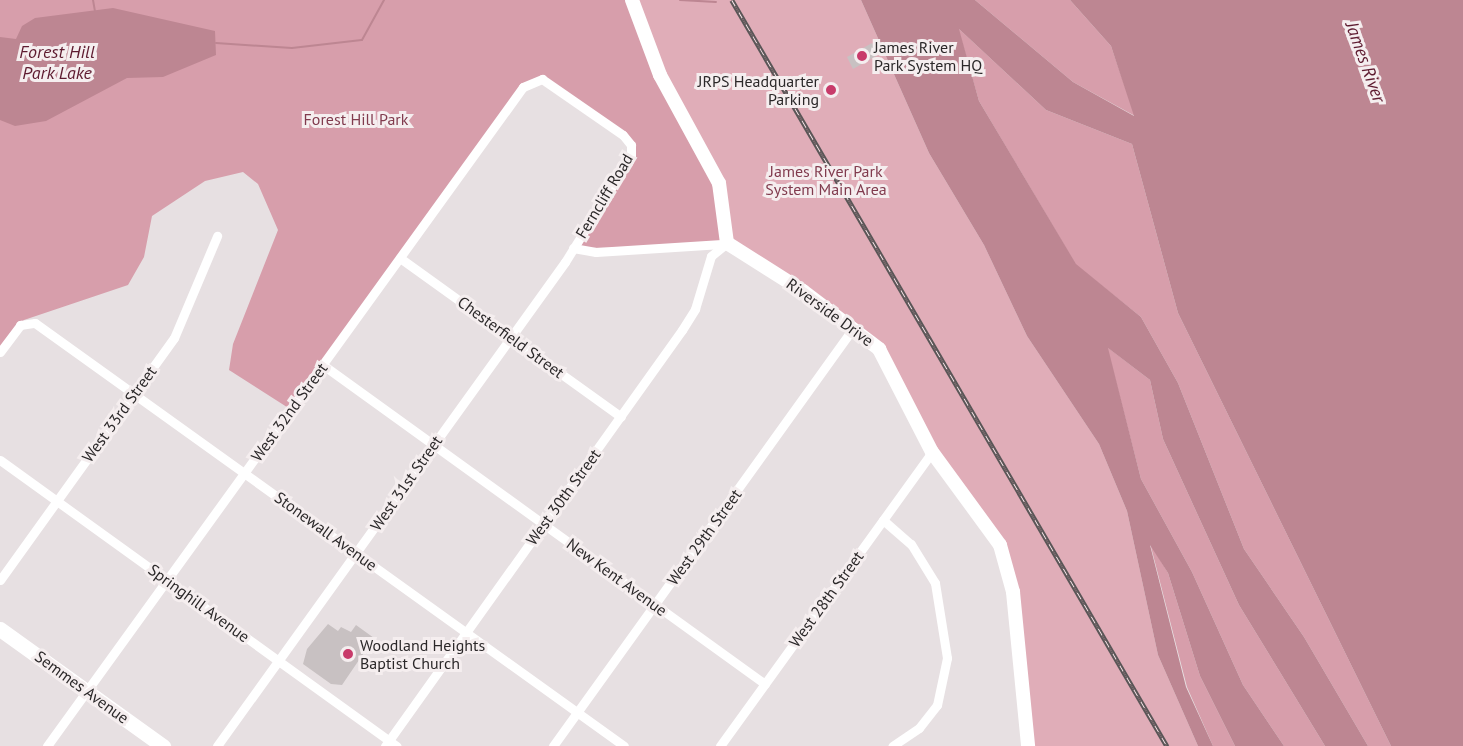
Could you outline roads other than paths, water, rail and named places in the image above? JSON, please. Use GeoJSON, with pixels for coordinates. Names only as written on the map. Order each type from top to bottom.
{"type":"FeatureCollection","features":[{"type":"Feature","properties":{"kind":"main road","name":"Semmes Avenue"},"geometry":{"type":"LineString","coordinates":[[0,629],[146,746]]}},
{"type":"Feature","properties":{"kind":"main road","name":"Semmes Avenue"},"geometry":{"type":"LineString","coordinates":[[0,641],[163,746]]}},
{"type":"Feature","properties":{"kind":"street"},"geometry":{"type":"LineString","coordinates":[[632,0],[660,75],[718,183],[727,243]]}},
{"type":"Feature","properties":{"kind":"street","name":"Ferncliff Road"},"geometry":{"type":"LineString","coordinates":[[533,80],[542,79],[555,87],[623,135],[632,149],[573,248],[596,252],[727,243]]}},
{"type":"Feature","properties":{"kind":"street","name":"West 32nd Street"},"geometry":{"type":"LineString","coordinates":[[48,746],[400,258],[533,80]]}},
{"type":"Feature","properties":{"kind":"street","name":"West 33rd Street"},"geometry":{"type":"LineString","coordinates":[[0,580],[174,338],[217,236]]}},
{"type":"Feature","properties":{"kind":"street","name":"Riverside Drive"},"geometry":{"type":"LineString","coordinates":[[727,243],[854,327],[884,356],[932,452],[978,510],[1005,556],[1013,592],[1028,746]]}},
{"type":"Feature","properties":{"kind":"street","name":"West 30th Street"},"geometry":{"type":"LineString","coordinates":[[390,744],[693,314],[711,256],[727,243]]}},
{"type":"Feature","properties":{"kind":"street","name":"West 31st Street"},"geometry":{"type":"LineString","coordinates":[[217,746],[573,248]]}},
{"type":"Feature","properties":{"kind":"street","name":"Chesterfield Street"},"geometry":{"type":"LineString","coordinates":[[400,258],[621,417]]}},
{"type":"Feature","properties":{"kind":"street","name":"Stonewall Avenue"},"geometry":{"type":"LineString","coordinates":[[0,352],[26,321],[133,393],[624,746]]}},
{"type":"Feature","properties":{"kind":"street","name":"West 29th Street"},"geometry":{"type":"LineString","coordinates":[[553,746],[854,327]]}},
{"type":"Feature","properties":{"kind":"street","name":"New Kent Avenue"},"geometry":{"type":"LineString","coordinates":[[323,365],[765,684]]}},
{"type":"Feature","properties":{"kind":"street","name":"West 28th Street"},"geometry":{"type":"LineString","coordinates":[[720,746],[932,452]]}},
{"type":"Feature","properties":{"kind":"street","name":"Springhill Avenue"},"geometry":{"type":"LineString","coordinates":[[0,460],[390,744]]}},
{"type":"Feature","properties":{"kind":"street"},"geometry":{"type":"LineString","coordinates":[[883,520],[911,544],[935,583],[947,658],[944,687],[932,713],[892,746]]}},
{"type":"Feature","properties":{"kind":"water","name":"James River"},"geometry":{"type":"Polygon","coordinates":[[[861,0],[975,0],[1073,82],[1134,116],[1111,46],[1070,0],[1463,0],[1463,746],[1391,746],[1178,313],[1132,144],[1046,110],[959,29],[979,101],[1076,264],[1141,317],[1178,383],[1244,549],[1304,637],[1368,746],[1325,746],[1239,605],[1163,439],[1150,380],[1108,348],[1141,479],[1192,572],[1243,685],[1284,746],[1235,746],[1200,676],[1168,573],[1150,545],[1186,687],[1213,746],[1198,746],[1158,655],[1127,511],[1099,444],[1027,336],[984,245],[929,153],[861,0]]]}},
{"type":"Feature","properties":{"kind":"water","name":"Forest Hill Park Lake"},"geometry":{"type":"Polygon","coordinates":[[[113,8],[215,31],[216,55],[163,77],[127,78],[46,121],[15,126],[0,120],[0,37],[16,39],[22,26],[35,18],[113,8]]]}},
{"type":"Feature","properties":{"kind":"waterway"},"geometry":{"type":"LineString","coordinates":[[93,0],[95,11]]}},
{"type":"Feature","properties":{"kind":"waterway"},"geometry":{"type":"LineString","coordinates":[[216,43],[292,48],[362,40],[384,0]]}},
{"type":"Feature","properties":{"kind":"waterway"},"geometry":{"type":"LineString","coordinates":[[680,0],[716,2]]}},
{"type":"Feature","properties":{"kind":"railway"},"geometry":{"type":"LineString","coordinates":[[732,0],[1167,746]]}},
{"type":"Feature","properties":{"kind":"place","name":"James River Park System HQ"},"geometry":{"type":"Point","coordinates":[862,56]}},
{"type":"Feature","properties":{"kind":"place","name":"JRPS Headquarter Parking"},"geometry":{"type":"Point","coordinates":[831,90]}},
{"type":"Feature","properties":{"kind":"place","name":"Woodland Heights Baptist Church"},"geometry":{"type":"Point","coordinates":[348,654]}},
{"type":"Feature","properties":{"kind":"park label","name":"Forest Hill Park"},"geometry":{"type":"Point","coordinates":[356,119]}},
{"type":"Feature","properties":{"kind":"park label","name":"James River Park System Main Area"},"geometry":{"type":"Point","coordinates":[826,180]}}]}
